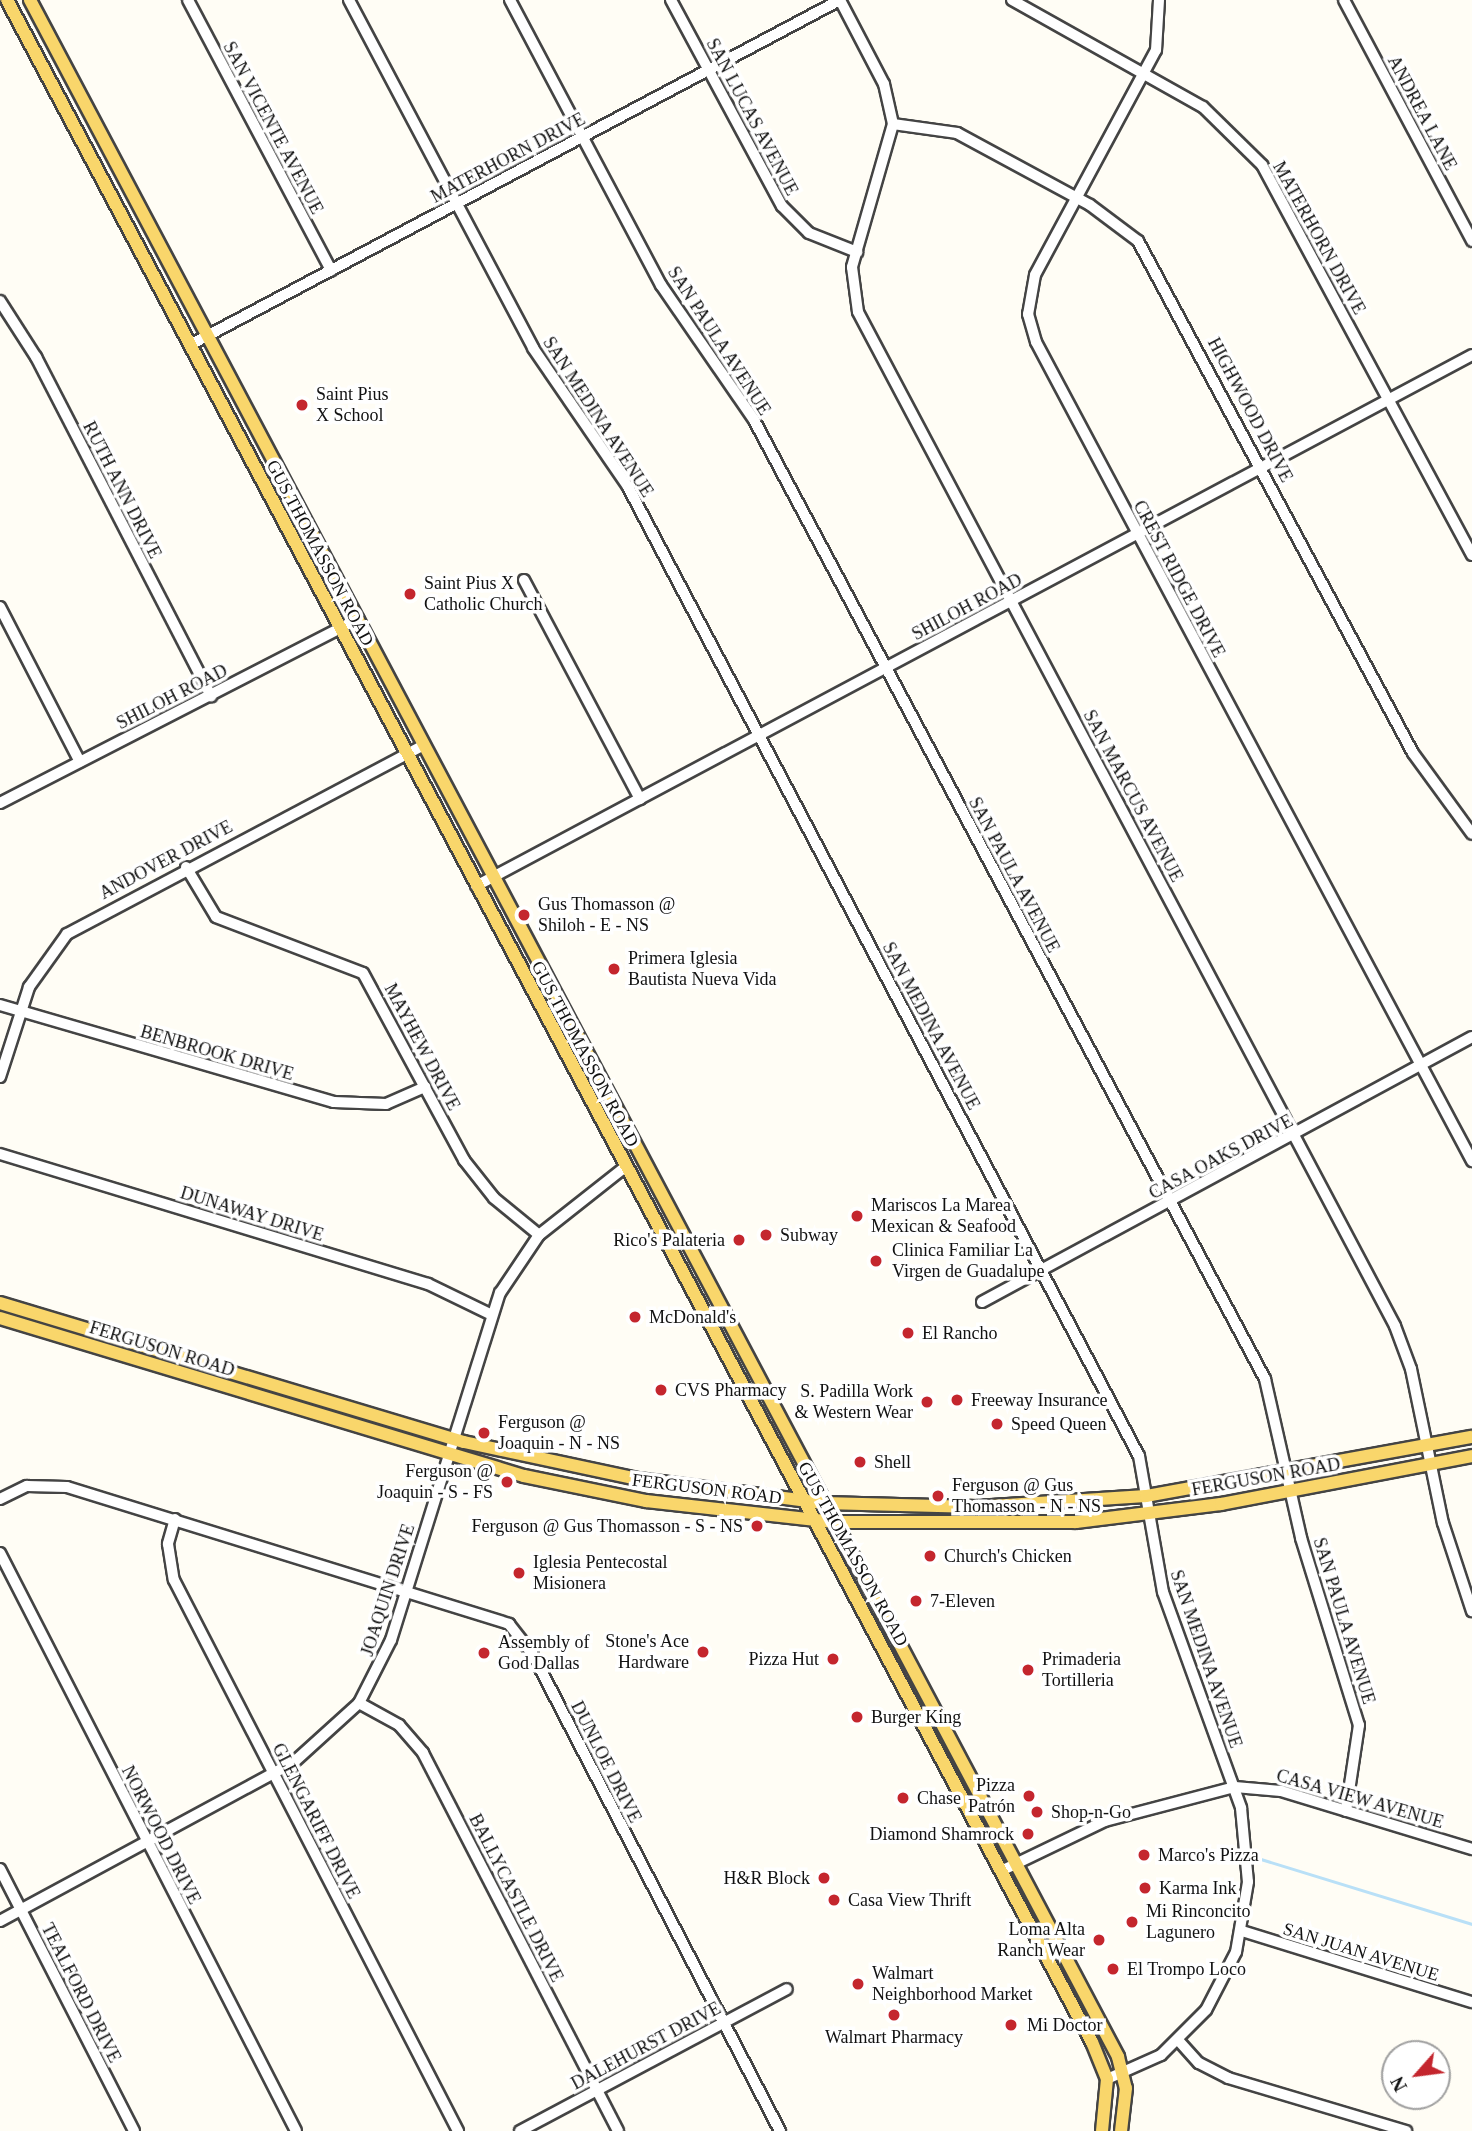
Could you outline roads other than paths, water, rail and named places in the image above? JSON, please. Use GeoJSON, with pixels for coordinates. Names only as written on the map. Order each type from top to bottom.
{"type":"FeatureCollection","features":[{"type":"Feature","properties":{"kind":"main road","name":"GUS THOMASSON ROAD"},"geometry":{"type":"LineString","coordinates":[[7,0],[625,1167],[1003,1870],[1058,1975],[1107,2079]]}},
{"type":"Feature","properties":{"kind":"main road","name":"GUS THOMASSON ROAD"},"geometry":{"type":"LineString","coordinates":[[30,0],[1071,1968],[1124,2074],[1121,2131]]}},
{"type":"Feature","properties":{"kind":"main road"},"geometry":{"type":"LineString","coordinates":[[625,1167],[643,1160]]}},
{"type":"Feature","properties":{"kind":"main road"},"geometry":{"type":"LineString","coordinates":[[695,1298],[711,1290]]}},
{"type":"Feature","properties":{"kind":"main road","name":"FERGUSON ROAD"},"geometry":{"type":"LineString","coordinates":[[0,1303],[452,1438],[638,1479],[824,1503],[976,1507],[1146,1496],[1288,1473],[1472,1437]]}},
{"type":"Feature","properties":{"kind":"main road","name":"FERGUSON ROAD"},"geometry":{"type":"LineString","coordinates":[[0,1318],[447,1455],[646,1501],[834,1522],[1015,1525],[1149,1514],[1292,1491],[1472,1455]]}},
{"type":"Feature","properties":{"kind":"main road"},"geometry":{"type":"LineString","coordinates":[[159,1366],[163,1352]]}},
{"type":"Feature","properties":{"kind":"main road"},"geometry":{"type":"LineString","coordinates":[[749,1399],[770,1401]]}},
{"type":"Feature","properties":{"kind":"main road"},"geometry":{"type":"LineString","coordinates":[[920,1718],[934,1711]]}},
{"type":"Feature","properties":{"kind":"main road"},"geometry":{"type":"LineString","coordinates":[[1058,1975],[1071,1968]]}},
{"type":"Feature","properties":{"kind":"main road"},"geometry":{"type":"LineString","coordinates":[[1102,2131],[1107,2079]]}},
{"type":"Feature","properties":{"kind":"street","name":"SAN VICENTE AVENUE"},"geometry":{"type":"LineString","coordinates":[[188,0],[331,270]]}},
{"type":"Feature","properties":{"kind":"street","name":"SAN MEDINA AVENUE"},"geometry":{"type":"LineString","coordinates":[[349,0],[533,348],[628,487],[1131,1435],[1146,1496],[1163,1592],[1235,1787],[1248,1858],[1242,1931],[1217,1995],[1178,2040],[1124,2074],[1107,2079]]}},
{"type":"Feature","properties":{"kind":"street","name":"SAN PAULA AVENUE"},"geometry":{"type":"LineString","coordinates":[[510,0],[662,285],[754,420],[1265,1379],[1311,1575],[1359,1725],[1346,1811]]}},
{"type":"Feature","properties":{"kind":"street","name":"SAN LUCAS AVENUE"},"geometry":{"type":"LineString","coordinates":[[671,0],[793,222],[857,253]]}},
{"type":"Feature","properties":{"kind":"street","name":"MATERHORN DRIVE"},"geometry":{"type":"LineString","coordinates":[[190,345],[840,0]]}},
{"type":"Feature","properties":{"kind":"street","name":"SAN MARCUS AVENUE"},"geometry":{"type":"LineString","coordinates":[[840,0],[884,84],[892,124],[857,253],[852,289],[858,312],[1402,1341],[1430,1464],[1472,1612]]}},
{"type":"Feature","properties":{"kind":"street","name":"MATERHORN DRIVE"},"geometry":{"type":"LineString","coordinates":[[1012,0],[1145,72],[1203,107],[1262,165],[1472,555]]}},
{"type":"Feature","properties":{"kind":"street","name":"CREST RIDGE DRIVE"},"geometry":{"type":"LineString","coordinates":[[1159,0],[1162,28],[1145,72],[1035,275],[1027,314],[1036,342],[1472,1161]]}},
{"type":"Feature","properties":{"kind":"street","name":"ANDREA LANE"},"geometry":{"type":"LineString","coordinates":[[1344,0],[1472,242]]}},
{"type":"Feature","properties":{"kind":"street","name":"HIGHWOOD DRIVE"},"geometry":{"type":"LineString","coordinates":[[892,124],[957,133],[1118,222],[1158,267],[1413,753],[1472,834]]}},
{"type":"Feature","properties":{"kind":"street","name":"RUTH ANN DRIVE"},"geometry":{"type":"LineString","coordinates":[[0,301],[36,357],[211,696]]}},
{"type":"Feature","properties":{"kind":"street","name":"SHILOH ROAD"},"geometry":{"type":"LineString","coordinates":[[476,886],[1472,355]]}},
{"type":"Feature","properties":{"kind":"street"},"geometry":{"type":"LineString","coordinates":[[258,472],[275,463]]}},
{"type":"Feature","properties":{"kind":"street"},"geometry":{"type":"LineString","coordinates":[[524,580],[640,799]]}},
{"type":"Feature","properties":{"kind":"street"},"geometry":{"type":"LineString","coordinates":[[0,607],[80,762]]}},
{"type":"Feature","properties":{"kind":"street","name":"SHILOH ROAD"},"geometry":{"type":"LineString","coordinates":[[0,803],[358,618]]}},
{"type":"Feature","properties":{"kind":"street","name":"ANDOVER DRIVE"},"geometry":{"type":"LineString","coordinates":[[0,1077],[20,1011],[41,962],[67,934],[186,867],[424,745]]}},
{"type":"Feature","properties":{"kind":"street","name":"MAYHEW DRIVE"},"geometry":{"type":"LineString","coordinates":[[186,867],[216,917],[363,973],[479,1181],[539,1235]]}},
{"type":"Feature","properties":{"kind":"street","name":"BENBROOK DRIVE"},"geometry":{"type":"LineString","coordinates":[[0,1005],[334,1101],[386,1104],[425,1087]]}},
{"type":"Feature","properties":{"kind":"street","name":"CASA OAKS DRIVE"},"geometry":{"type":"LineString","coordinates":[[982,1302],[1421,1068],[1472,1037]]}},
{"type":"Feature","properties":{"kind":"street","name":"DUNAWAY DRIVE"},"geometry":{"type":"LineString","coordinates":[[0,1154],[428,1284],[491,1314]]}},
{"type":"Feature","properties":{"kind":"street","name":"JOAQUIN DRIVE"},"geometry":{"type":"LineString","coordinates":[[0,1921],[273,1773],[314,1748],[359,1703],[383,1664],[491,1314],[539,1235],[625,1167]]}},
{"type":"Feature","properties":{"kind":"street","name":"DUNLOE DRIVE"},"geometry":{"type":"LineString","coordinates":[[0,1499],[48,1485],[175,1519],[494,1616],[522,1638],[780,2131]]}},
{"type":"Feature","properties":{"kind":"street","name":"GLENGARIFF DRIVE"},"geometry":{"type":"LineString","coordinates":[[175,1519],[168,1544],[174,1580],[458,2131]]}},
{"type":"Feature","properties":{"kind":"street","name":"NORWOOD DRIVE"},"geometry":{"type":"LineString","coordinates":[[0,1553],[296,2131]]}},
{"type":"Feature","properties":{"kind":"street","name":"BALLYCASTLE DRIVE"},"geometry":{"type":"LineString","coordinates":[[359,1703],[399,1725],[424,1754],[618,2131]]}},
{"type":"Feature","properties":{"kind":"street","name":"CASA VIEW AVENUE"},"geometry":{"type":"LineString","coordinates":[[1003,1870],[1105,1821],[1235,1787],[1281,1791],[1472,1849]]}},
{"type":"Feature","properties":{"kind":"street","name":"TEALFORD DRIVE"},"geometry":{"type":"LineString","coordinates":[[0,1869],[134,2131]]}},
{"type":"Feature","properties":{"kind":"street","name":"SAN JUAN AVENUE"},"geometry":{"type":"LineString","coordinates":[[1242,1931],[1472,2002]]}},
{"type":"Feature","properties":{"kind":"street","name":"DALEHURST DRIVE"},"geometry":{"type":"LineString","coordinates":[[520,2131],[787,1989]]}},
{"type":"Feature","properties":{"kind":"street"},"geometry":{"type":"LineString","coordinates":[[1178,2040],[1199,2063],[1228,2078],[1406,2131]]}},
{"type":"Feature","properties":{"kind":"waterway"},"geometry":{"type":"LineString","coordinates":[[1261,1859],[1472,1924]]}},
{"type":"Feature","properties":{"kind":"place","name":"Saint Pius X School"},"geometry":{"type":"Point","coordinates":[302,405]}},
{"type":"Feature","properties":{"kind":"place","name":"Saint Pius X Catholic Church"},"geometry":{"type":"Point","coordinates":[410,594]}},
{"type":"Feature","properties":{"kind":"place","name":"Gus Thomasson @ Shiloh - E - NS"},"geometry":{"type":"Point","coordinates":[524,915]}},
{"type":"Feature","properties":{"kind":"place","name":"Primera Iglesia Bautista Nueva Vida"},"geometry":{"type":"Point","coordinates":[614,969]}},
{"type":"Feature","properties":{"kind":"place","name":"Mariscos La Marea Mexican & Seafood"},"geometry":{"type":"Point","coordinates":[857,1216]}},
{"type":"Feature","properties":{"kind":"place","name":"Subway"},"geometry":{"type":"Point","coordinates":[766,1235]}},
{"type":"Feature","properties":{"kind":"place","name":"Rico's Palateria"},"geometry":{"type":"Point","coordinates":[739,1240]}},
{"type":"Feature","properties":{"kind":"place","name":"Clinica Familiar La Virgen de Guadalupe"},"geometry":{"type":"Point","coordinates":[876,1261]}},
{"type":"Feature","properties":{"kind":"place","name":"McDonald's"},"geometry":{"type":"Point","coordinates":[635,1317]}},
{"type":"Feature","properties":{"kind":"place","name":"El Rancho"},"geometry":{"type":"Point","coordinates":[908,1333]}},
{"type":"Feature","properties":{"kind":"place","name":"CVS Pharmacy"},"geometry":{"type":"Point","coordinates":[661,1390]}},
{"type":"Feature","properties":{"kind":"place","name":"Freeway Insurance"},"geometry":{"type":"Point","coordinates":[957,1400]}},
{"type":"Feature","properties":{"kind":"place","name":"S. Padilla Work & Western Wear"},"geometry":{"type":"Point","coordinates":[927,1402]}},
{"type":"Feature","properties":{"kind":"place","name":"Speed Queen"},"geometry":{"type":"Point","coordinates":[997,1424]}},
{"type":"Feature","properties":{"kind":"place","name":"Ferguson @ Joaquin - N - NS"},"geometry":{"type":"Point","coordinates":[484,1433]}},
{"type":"Feature","properties":{"kind":"place","name":"Shell"},"geometry":{"type":"Point","coordinates":[860,1462]}},
{"type":"Feature","properties":{"kind":"place","name":"Ferguson @ Joaquin - S - FS"},"geometry":{"type":"Point","coordinates":[507,1482]}},
{"type":"Feature","properties":{"kind":"place","name":"Ferguson @ Gus Thomasson - N - NS"},"geometry":{"type":"Point","coordinates":[938,1496]}},
{"type":"Feature","properties":{"kind":"place","name":"Ferguson @ Gus Thomasson - S - NS"},"geometry":{"type":"Point","coordinates":[757,1526]}},
{"type":"Feature","properties":{"kind":"place","name":"Church's Chicken"},"geometry":{"type":"Point","coordinates":[930,1556]}},
{"type":"Feature","properties":{"kind":"place","name":"Iglesia Pentecostal Misionera"},"geometry":{"type":"Point","coordinates":[519,1573]}},
{"type":"Feature","properties":{"kind":"place","name":"7-Eleven"},"geometry":{"type":"Point","coordinates":[916,1601]}},
{"type":"Feature","properties":{"kind":"place","name":"Stone's Ace Hardware"},"geometry":{"type":"Point","coordinates":[703,1652]}},
{"type":"Feature","properties":{"kind":"place","name":"Assembly of God Dallas"},"geometry":{"type":"Point","coordinates":[484,1653]}},
{"type":"Feature","properties":{"kind":"place","name":"Pizza Hut"},"geometry":{"type":"Point","coordinates":[833,1659]}},
{"type":"Feature","properties":{"kind":"place","name":"Primaderia Tortilleria"},"geometry":{"type":"Point","coordinates":[1028,1670]}},
{"type":"Feature","properties":{"kind":"place","name":"Burger King"},"geometry":{"type":"Point","coordinates":[857,1717]}},
{"type":"Feature","properties":{"kind":"place","name":"Pizza Patrón"},"geometry":{"type":"Point","coordinates":[1029,1796]}},
{"type":"Feature","properties":{"kind":"place","name":"Chase"},"geometry":{"type":"Point","coordinates":[903,1798]}},
{"type":"Feature","properties":{"kind":"place","name":"Shop-n-Go"},"geometry":{"type":"Point","coordinates":[1037,1812]}},
{"type":"Feature","properties":{"kind":"place","name":"Diamond Shamrock"},"geometry":{"type":"Point","coordinates":[1028,1834]}},
{"type":"Feature","properties":{"kind":"place","name":"Marco's Pizza"},"geometry":{"type":"Point","coordinates":[1144,1855]}},
{"type":"Feature","properties":{"kind":"place","name":"H&R Block"},"geometry":{"type":"Point","coordinates":[824,1878]}},
{"type":"Feature","properties":{"kind":"place","name":"Karma Ink"},"geometry":{"type":"Point","coordinates":[1145,1888]}},
{"type":"Feature","properties":{"kind":"place","name":"Casa View Thrift"},"geometry":{"type":"Point","coordinates":[834,1900]}},
{"type":"Feature","properties":{"kind":"place","name":"Mi Rinconcito Lagunero"},"geometry":{"type":"Point","coordinates":[1132,1922]}},
{"type":"Feature","properties":{"kind":"place","name":"Loma Alta Ranch Wear"},"geometry":{"type":"Point","coordinates":[1099,1940]}},
{"type":"Feature","properties":{"kind":"place","name":"El Trompo Loco"},"geometry":{"type":"Point","coordinates":[1113,1969]}},
{"type":"Feature","properties":{"kind":"place","name":"Walmart Neighborhood Market"},"geometry":{"type":"Point","coordinates":[858,1984]}},
{"type":"Feature","properties":{"kind":"place","name":"Walmart Pharmacy"},"geometry":{"type":"Point","coordinates":[894,2015]}},
{"type":"Feature","properties":{"kind":"place","name":"Mi Doctor"},"geometry":{"type":"Point","coordinates":[1011,2025]}}]}
